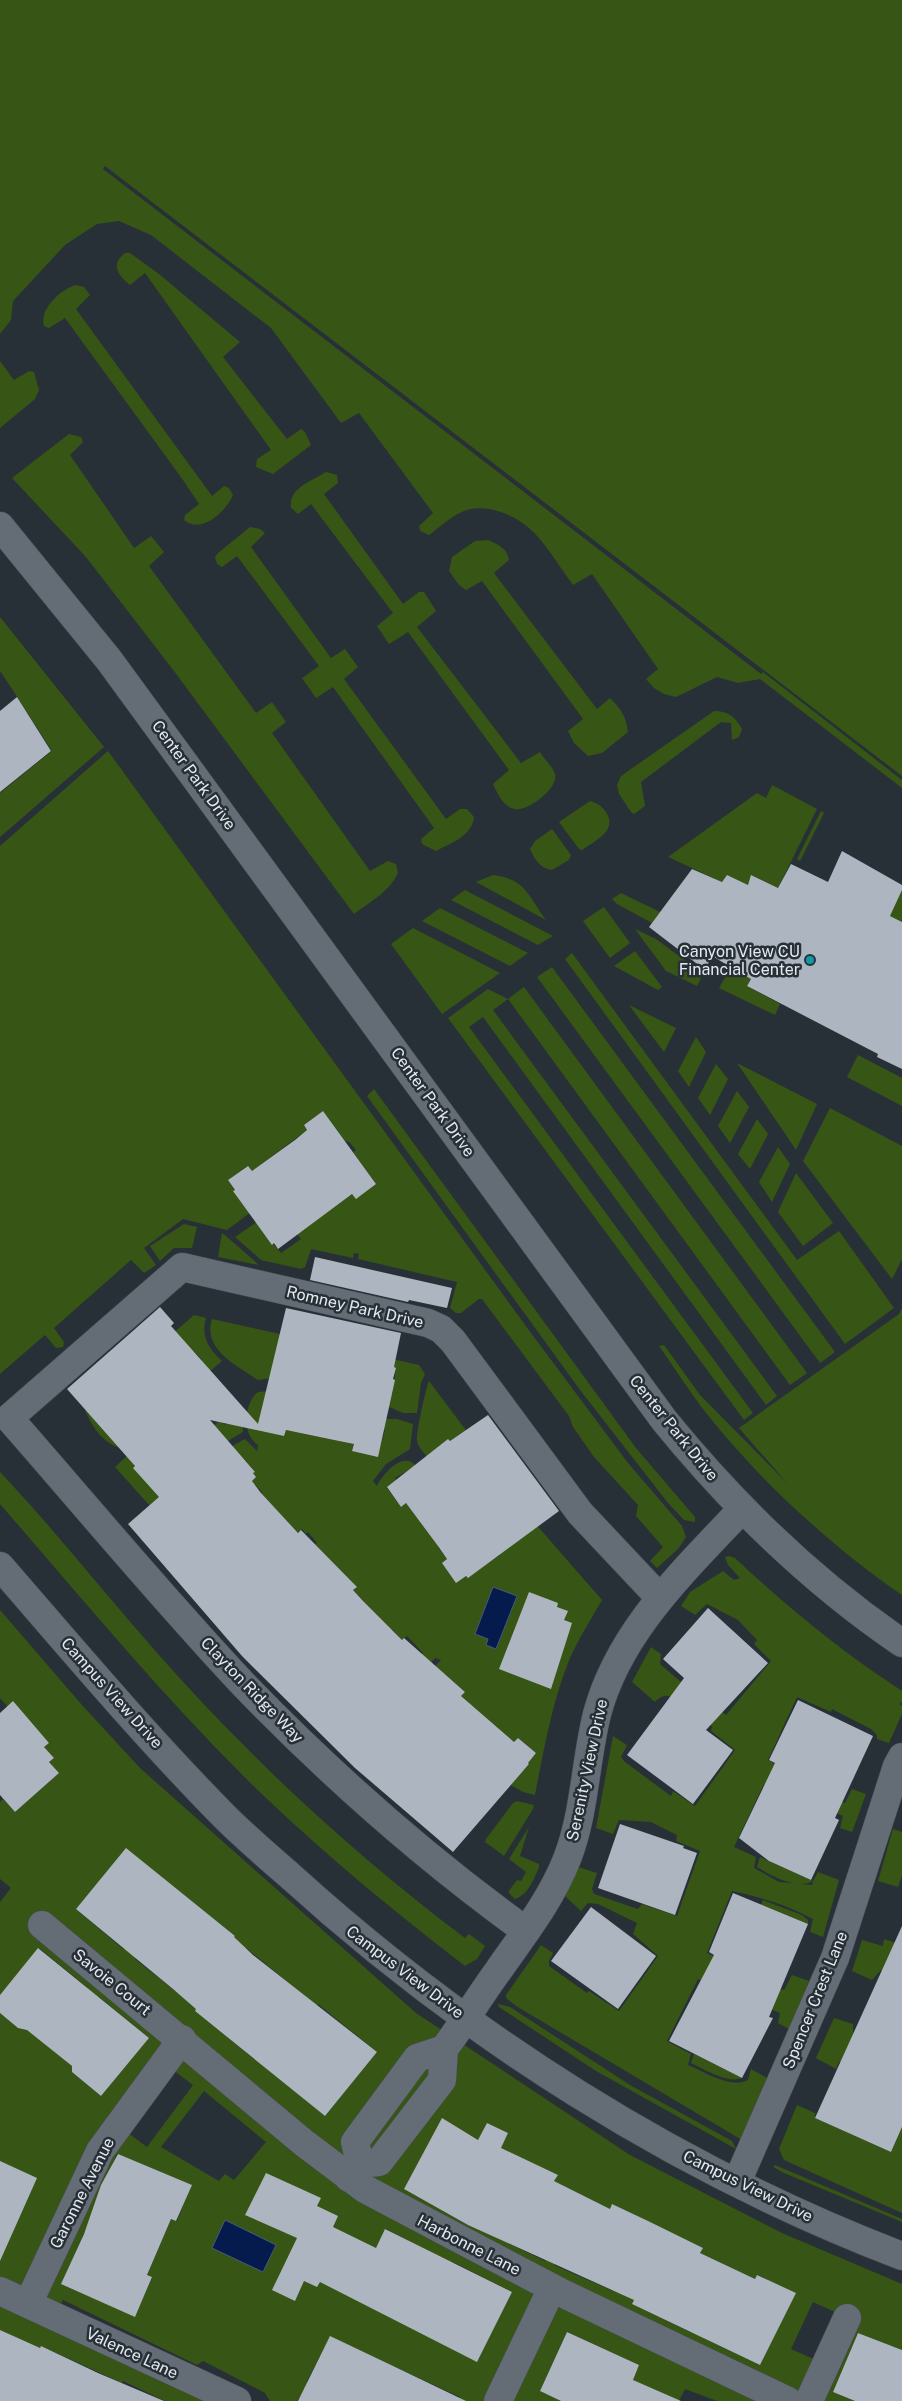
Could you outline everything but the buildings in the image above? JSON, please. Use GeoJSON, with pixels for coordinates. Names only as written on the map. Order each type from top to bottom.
{"type":"FeatureCollection","features":[{"type":"Feature","properties":{"kind":"street","name":"Center Park Drive"},"geometry":{"type":"LineString","coordinates":[[0,526],[121,675],[664,1420],[742,1509],[812,1575],[902,1643]]}},
{"type":"Feature","properties":{"kind":"street","name":"Romney Park Drive"},"geometry":{"type":"LineString","coordinates":[[9,1418],[182,1267],[428,1323],[441,1329],[453,1341],[580,1513],[637,1576],[660,1598]]}},
{"type":"Feature","properties":{"kind":"street","name":"Clayton Ridge Way"},"geometry":{"type":"LineString","coordinates":[[9,1418],[206,1643],[290,1730],[361,1798],[412,1842],[454,1877],[526,1931]]}},
{"type":"Feature","properties":{"kind":"street","name":"Serenity View Drive"},"geometry":{"type":"LineString","coordinates":[[355,2171],[379,2162],[442,2080],[444,2050],[544,1906],[567,1859],[578,1818],[594,1726],[605,1689],[625,1647],[660,1598],[742,1509]]}},
{"type":"Feature","properties":{"kind":"street","name":"Campus View Drive"},"geometry":{"type":"LineString","coordinates":[[0,1566],[131,1716],[225,1817],[337,1919],[466,2018],[608,2112],[737,2182],[830,2227],[902,2256]]}},
{"type":"Feature","properties":{"kind":"street","name":"Spencer Crest Lane"},"geometry":{"type":"LineString","coordinates":[[737,2182],[835,1958],[897,1766],[902,1757]]}},
{"type":"Feature","properties":{"kind":"street","name":"Savoie Court"},"geometry":{"type":"LineString","coordinates":[[42,1925],[182,2039]]}},
{"type":"Feature","properties":{"kind":"street","name":"Harbonne Lane"},"geometry":{"type":"LineString","coordinates":[[182,2039],[304,2143],[355,2171],[392,2204],[552,2288],[788,2401]]}},
{"type":"Feature","properties":{"kind":"street","name":"Garonne Avenue"},"geometry":{"type":"LineString","coordinates":[[28,2304],[100,2151],[182,2039]]}},
{"type":"Feature","properties":{"kind":"street"},"geometry":{"type":"LineString","coordinates":[[498,2401],[552,2288]]}},
{"type":"Feature","properties":{"kind":"street","name":"Valence Lane"},"geometry":{"type":"LineString","coordinates":[[0,2291],[237,2401]]}},
{"type":"Feature","properties":{"kind":"street"},"geometry":{"type":"LineString","coordinates":[[809,2401],[847,2318]]}},
{"type":"Feature","properties":{"kind":"green space"},"geometry":{"type":"Polygon","coordinates":[[[0,0],[902,0],[902,776],[105,166],[103,169],[761,674],[763,672],[902,780],[902,788],[760,679],[738,683],[717,677],[676,697],[664,694],[654,688],[646,679],[658,669],[592,574],[573,585],[549,550],[531,530],[508,515],[490,509],[472,509],[455,516],[429,535],[420,531],[419,526],[433,513],[359,413],[341,423],[271,328],[151,235],[119,221],[97,224],[65,245],[13,301],[11,320],[0,334],[0,0]]]}},
{"type":"Feature","properties":{"kind":"green space"},"geometry":{"type":"Polygon","coordinates":[[[125,253],[130,253],[159,274],[240,342],[223,357],[287,439],[301,429],[305,432],[311,445],[273,474],[256,467],[257,459],[271,450],[145,273],[130,285],[119,274],[117,270],[118,262],[125,253]]]}},
{"type":"Feature","properties":{"kind":"green space"},"geometry":{"type":"Polygon","coordinates":[[[76,285],[84,287],[90,295],[76,309],[212,496],[224,486],[229,488],[233,495],[225,508],[206,523],[198,525],[184,520],[185,515],[199,504],[65,318],[49,328],[44,326],[45,313],[52,301],[70,287],[76,285]]]}},
{"type":"Feature","properties":{"kind":"green space"},"geometry":{"type":"Polygon","coordinates":[[[0,361],[14,380],[29,371],[34,372],[39,390],[35,399],[0,428],[0,361]]]}},
{"type":"Feature","properties":{"kind":"green space"},"geometry":{"type":"Polygon","coordinates":[[[69,434],[81,437],[83,442],[70,455],[134,548],[151,536],[164,552],[149,566],[256,713],[272,702],[286,722],[272,733],[370,871],[388,861],[396,864],[398,873],[390,886],[354,914],[174,671],[86,557],[12,478],[69,434]]]}},
{"type":"Feature","properties":{"kind":"green space"},"geometry":{"type":"Polygon","coordinates":[[[326,472],[337,475],[338,483],[324,494],[403,604],[419,592],[424,592],[436,611],[417,627],[521,763],[540,752],[552,769],[555,774],[555,780],[552,786],[548,792],[534,803],[521,809],[515,809],[504,803],[493,784],[509,770],[408,632],[389,644],[377,626],[393,613],[311,504],[298,514],[291,508],[293,495],[297,490],[326,472]]]}},
{"type":"Feature","properties":{"kind":"green space"},"geometry":{"type":"Polygon","coordinates":[[[250,527],[260,529],[265,533],[251,547],[331,658],[345,649],[358,667],[344,679],[446,819],[460,809],[467,809],[474,817],[472,824],[465,834],[454,842],[436,851],[422,844],[421,839],[434,828],[333,687],[316,698],[302,678],[319,666],[237,556],[222,567],[217,564],[215,557],[218,553],[250,527]]]}},
{"type":"Feature","properties":{"kind":"green space"},"geometry":{"type":"Polygon","coordinates":[[[488,540],[499,545],[509,560],[494,573],[597,709],[610,698],[622,713],[628,732],[602,753],[588,756],[574,743],[568,731],[583,719],[482,581],[466,590],[459,585],[449,571],[452,557],[475,541],[488,540]]]}},
{"type":"Feature","properties":{"kind":"green space"},"geometry":{"type":"Polygon","coordinates":[[[0,617],[104,747],[0,837],[0,793],[52,751],[0,673],[0,617]]]}},
{"type":"Feature","properties":{"kind":"green space"},"geometry":{"type":"Polygon","coordinates":[[[714,711],[724,712],[737,721],[742,729],[739,737],[732,740],[731,723],[721,722],[641,782],[645,806],[634,814],[631,812],[619,794],[617,785],[621,776],[714,711]]]}},
{"type":"Feature","properties":{"kind":"green space"},"geometry":{"type":"Polygon","coordinates":[[[108,751],[528,1329],[628,1463],[682,1526],[686,1537],[678,1549],[657,1568],[650,1561],[663,1547],[636,1516],[638,1505],[594,1457],[573,1427],[569,1416],[482,1299],[479,1299],[461,1313],[456,1313],[450,1308],[457,1282],[358,1259],[359,1254],[354,1253],[353,1258],[311,1249],[305,1267],[301,1269],[261,1260],[235,1237],[258,1221],[263,1232],[281,1253],[301,1239],[297,1234],[352,1194],[356,1198],[376,1184],[353,1152],[356,1150],[349,1142],[345,1141],[323,1111],[304,1125],[307,1130],[252,1171],[247,1166],[228,1180],[242,1203],[251,1212],[227,1230],[183,1219],[144,1248],[156,1265],[144,1273],[131,1260],[54,1328],[64,1342],[63,1347],[56,1348],[45,1335],[0,1374],[0,846],[108,751]]]}},
{"type":"Feature","properties":{"kind":"green space"},"geometry":{"type":"Polygon","coordinates":[[[772,785],[817,809],[778,888],[752,875],[748,885],[727,875],[722,882],[668,857],[757,793],[766,798],[772,785]]]}},
{"type":"Feature","properties":{"kind":"green space"},"geometry":{"type":"Polygon","coordinates":[[[590,801],[599,805],[606,812],[609,825],[599,839],[582,850],[579,849],[559,822],[590,801]]]}},
{"type":"Feature","properties":{"kind":"green space"},"geometry":{"type":"Polygon","coordinates":[[[821,811],[824,813],[800,861],[797,859],[821,811]]]}},
{"type":"Feature","properties":{"kind":"green space"},"geometry":{"type":"Polygon","coordinates":[[[552,829],[571,855],[569,860],[552,870],[538,863],[530,849],[535,841],[552,829]]]}},
{"type":"Feature","properties":{"kind":"green space"},"geometry":{"type":"Polygon","coordinates":[[[493,875],[513,880],[520,885],[546,920],[476,882],[493,875]]]}},
{"type":"Feature","properties":{"kind":"green space"},"geometry":{"type":"Polygon","coordinates":[[[465,890],[553,936],[538,945],[451,900],[465,890]]]}},
{"type":"Feature","properties":{"kind":"green space"},"geometry":{"type":"Polygon","coordinates":[[[902,890],[902,922],[890,916],[902,890]]]}},
{"type":"Feature","properties":{"kind":"green space"},"geometry":{"type":"Polygon","coordinates":[[[621,893],[660,912],[652,923],[617,904],[612,899],[621,893]]]}},
{"type":"Feature","properties":{"kind":"green space"},"geometry":{"type":"Polygon","coordinates":[[[604,907],[630,943],[610,958],[583,921],[604,907]]]}},
{"type":"Feature","properties":{"kind":"green space"},"geometry":{"type":"Polygon","coordinates":[[[440,908],[528,953],[510,966],[422,921],[440,908]]]}},
{"type":"Feature","properties":{"kind":"green space"},"geometry":{"type":"Polygon","coordinates":[[[413,928],[500,973],[442,1014],[391,944],[413,928]]]}},
{"type":"Feature","properties":{"kind":"green space"},"geometry":{"type":"Polygon","coordinates":[[[635,929],[656,939],[703,974],[697,986],[666,971],[635,929]]]}},
{"type":"Feature","properties":{"kind":"green space"},"geometry":{"type":"Polygon","coordinates":[[[635,951],[662,987],[658,990],[614,966],[635,951]]]}},
{"type":"Feature","properties":{"kind":"green space"},"geometry":{"type":"Polygon","coordinates":[[[572,953],[797,1260],[839,1231],[894,1308],[845,1344],[565,959],[572,953]]]}},
{"type":"Feature","properties":{"kind":"green space"},"geometry":{"type":"Polygon","coordinates":[[[552,967],[835,1352],[820,1363],[537,977],[552,967]]]}},
{"type":"Feature","properties":{"kind":"green space"},"geometry":{"type":"Polygon","coordinates":[[[731,967],[755,971],[747,986],[780,1004],[775,1015],[719,988],[731,967]]]}},
{"type":"Feature","properties":{"kind":"green space"},"geometry":{"type":"Polygon","coordinates":[[[524,987],[807,1373],[790,1385],[508,999],[524,987]]]}},
{"type":"Feature","properties":{"kind":"green space"},"geometry":{"type":"Polygon","coordinates":[[[488,989],[508,999],[493,1010],[777,1396],[766,1405],[483,1017],[469,1027],[753,1413],[744,1420],[448,1018],[488,989]]]}},
{"type":"Feature","properties":{"kind":"green space"},"geometry":{"type":"Polygon","coordinates":[[[629,1005],[676,1028],[664,1052],[629,1005]]]}},
{"type":"Feature","properties":{"kind":"green space"},"geometry":{"type":"Polygon","coordinates":[[[696,1037],[706,1052],[689,1087],[678,1071],[696,1037]]]}},
{"type":"Feature","properties":{"kind":"green space"},"geometry":{"type":"Polygon","coordinates":[[[858,1055],[902,1078],[902,1106],[847,1077],[858,1055]]]}},
{"type":"Feature","properties":{"kind":"green space"},"geometry":{"type":"Polygon","coordinates":[[[737,1063],[817,1104],[796,1150],[737,1063]]]}},
{"type":"Feature","properties":{"kind":"green space"},"geometry":{"type":"Polygon","coordinates":[[[716,1064],[728,1079],[710,1115],[698,1098],[716,1064]]]}},
{"type":"Feature","properties":{"kind":"green space"},"geometry":{"type":"Polygon","coordinates":[[[374,1089],[636,1448],[695,1517],[695,1522],[684,1520],[668,1503],[580,1390],[367,1096],[374,1089]]]}},
{"type":"Feature","properties":{"kind":"green space"},"geometry":{"type":"Polygon","coordinates":[[[737,1091],[749,1107],[730,1143],[718,1126],[737,1091]]]}},
{"type":"Feature","properties":{"kind":"green space"},"geometry":{"type":"Polygon","coordinates":[[[830,1108],[902,1146],[902,1259],[892,1279],[803,1161],[830,1108]]]}},
{"type":"Feature","properties":{"kind":"green space"},"geometry":{"type":"Polygon","coordinates":[[[757,1119],[768,1134],[750,1169],[738,1154],[757,1119]]]}},
{"type":"Feature","properties":{"kind":"green space"},"geometry":{"type":"Polygon","coordinates":[[[778,1147],[790,1164],[772,1202],[759,1182],[778,1147]]]}},
{"type":"Feature","properties":{"kind":"green space"},"geometry":{"type":"Polygon","coordinates":[[[796,1173],[833,1223],[803,1246],[778,1212],[796,1173]]]}},
{"type":"Feature","properties":{"kind":"green space"},"geometry":{"type":"Polygon","coordinates":[[[184,1224],[197,1227],[192,1248],[174,1248],[160,1261],[150,1246],[184,1224]]]}},
{"type":"Feature","properties":{"kind":"green space"},"geometry":{"type":"Polygon","coordinates":[[[222,1233],[226,1236],[259,1265],[218,1257],[222,1233]]]}},
{"type":"Feature","properties":{"kind":"green space"},"geometry":{"type":"Polygon","coordinates":[[[902,1308],[902,1595],[850,1556],[773,1488],[727,1439],[695,1398],[659,1346],[664,1345],[700,1395],[787,1483],[739,1428],[899,1314],[902,1308]]]}},
{"type":"Feature","properties":{"kind":"green space"},"geometry":{"type":"Polygon","coordinates":[[[194,1315],[206,1318],[205,1336],[209,1346],[222,1361],[209,1372],[193,1350],[190,1351],[120,1448],[108,1442],[91,1423],[85,1410],[194,1315]]]}},
{"type":"Feature","properties":{"kind":"green space"},"geometry":{"type":"Polygon","coordinates":[[[212,1319],[419,1365],[425,1374],[421,1383],[417,1413],[403,1413],[387,1406],[390,1395],[392,1395],[396,1368],[372,1362],[258,1380],[223,1356],[212,1339],[210,1330],[212,1319]]]}},
{"type":"Feature","properties":{"kind":"green space"},"geometry":{"type":"Polygon","coordinates":[[[429,1381],[540,1529],[602,1600],[577,1643],[558,1692],[535,1795],[523,1792],[509,1784],[529,1765],[528,1763],[536,1753],[518,1738],[514,1742],[461,1696],[465,1692],[447,1676],[432,1669],[441,1660],[435,1658],[408,1689],[415,1662],[423,1653],[407,1636],[402,1640],[392,1629],[390,1631],[363,1603],[364,1601],[353,1590],[357,1587],[315,1544],[317,1543],[308,1532],[306,1534],[302,1529],[298,1533],[261,1494],[262,1492],[252,1481],[256,1477],[253,1473],[255,1472],[246,1461],[225,1450],[245,1439],[257,1451],[258,1445],[249,1434],[246,1419],[250,1403],[258,1392],[270,1391],[284,1436],[286,1430],[354,1444],[352,1451],[381,1444],[385,1430],[382,1429],[384,1419],[397,1419],[413,1424],[410,1449],[386,1464],[373,1481],[377,1486],[389,1470],[400,1462],[411,1462],[416,1466],[395,1478],[396,1480],[387,1488],[401,1507],[406,1503],[439,1546],[447,1559],[442,1563],[467,1577],[500,1555],[474,1453],[460,1434],[450,1441],[448,1439],[428,1458],[418,1445],[418,1429],[429,1381]]]}},
{"type":"Feature","properties":{"kind":"green space"},"geometry":{"type":"Polygon","coordinates":[[[242,1410],[243,1432],[223,1444],[150,1506],[115,1467],[127,1456],[135,1466],[133,1468],[208,1431],[220,1420],[225,1425],[242,1410]]]}},
{"type":"Feature","properties":{"kind":"green space"},"geometry":{"type":"Polygon","coordinates":[[[0,1472],[158,1654],[229,1731],[304,1804],[383,1873],[465,1938],[469,1934],[485,1946],[477,1959],[465,1966],[414,1926],[314,1842],[231,1763],[130,1654],[0,1504],[0,1472]]]}},
{"type":"Feature","properties":{"kind":"green space"},"geometry":{"type":"Polygon","coordinates":[[[725,1557],[735,1558],[837,1645],[902,1691],[902,1703],[900,1702],[900,1705],[902,1706],[902,1714],[889,1743],[877,1739],[877,1735],[871,1729],[832,1709],[831,1712],[797,1697],[768,1760],[789,1772],[786,1781],[845,1803],[852,1789],[866,1794],[852,1832],[840,1828],[843,1816],[796,1795],[794,1796],[764,1784],[734,1847],[756,1857],[754,1868],[779,1882],[812,1885],[818,1872],[839,1880],[823,1937],[810,1932],[813,1919],[773,1902],[732,1891],[707,1953],[727,1962],[755,1985],[784,1990],[792,1975],[809,1981],[789,2029],[778,2023],[780,2013],[698,1979],[667,2041],[691,2054],[688,2065],[726,2081],[741,2082],[748,2080],[751,2069],[769,2079],[742,2140],[516,2006],[506,1998],[506,1995],[541,1945],[553,1953],[549,1966],[587,1993],[589,1991],[619,2011],[658,1956],[633,1934],[637,1923],[598,1904],[588,1903],[581,1911],[565,1896],[578,1867],[597,1873],[592,1889],[594,1894],[638,1909],[642,1904],[677,1916],[700,1851],[676,1841],[677,1835],[651,1822],[619,1820],[613,1834],[596,1828],[613,1736],[627,1745],[621,1757],[625,1762],[671,1796],[673,1791],[695,1806],[735,1750],[711,1731],[712,1726],[680,1701],[667,1696],[661,1697],[655,1702],[632,1682],[651,1647],[661,1654],[660,1664],[695,1694],[698,1692],[726,1715],[771,1661],[754,1644],[757,1640],[738,1620],[707,1604],[695,1615],[681,1606],[690,1592],[723,1571],[734,1580],[740,1578],[728,1565],[725,1557]]]}},
{"type":"Feature","properties":{"kind":"green space"},"geometry":{"type":"Polygon","coordinates":[[[0,1610],[82,1705],[140,1768],[416,2013],[630,2155],[782,2233],[902,2284],[902,2350],[858,2333],[833,2392],[855,2401],[717,2401],[685,2389],[679,2401],[626,2397],[639,2365],[567,2332],[540,2391],[561,2401],[459,2401],[460,2397],[330,2337],[307,2381],[308,2386],[297,2401],[270,2401],[265,2393],[203,2361],[197,2365],[63,2300],[55,2316],[205,2401],[165,2401],[41,2346],[39,2349],[0,2330],[0,2013],[18,2028],[23,2026],[72,2066],[72,2072],[101,2096],[149,2038],[99,1997],[75,2025],[76,2003],[88,1988],[39,1948],[0,1995],[0,1902],[11,1888],[0,1879],[0,1802],[3,1799],[15,1812],[59,1773],[49,1762],[54,1758],[44,1747],[49,1743],[13,1702],[7,1706],[0,1698],[0,1610]],[[111,1867],[76,1909],[123,1949],[130,1941],[159,1931],[135,1959],[184,1998],[235,1936],[151,1869],[111,1867]],[[246,1948],[195,2011],[254,2059],[305,1996],[246,1948]],[[318,2004],[266,2068],[325,2116],[377,2052],[318,2004]],[[153,2055],[107,2117],[147,2147],[193,2085],[153,2055]],[[204,2091],[161,2147],[219,2181],[225,2174],[234,2180],[266,2142],[204,2091]],[[442,2119],[404,2189],[470,2226],[510,2158],[442,2119]],[[487,2123],[480,2138],[501,2147],[508,2133],[487,2123]],[[117,2154],[98,2198],[121,2240],[87,2226],[62,2284],[135,2316],[152,2277],[147,2275],[171,2219],[177,2221],[191,2185],[117,2154]],[[552,2173],[485,2232],[545,2261],[550,2252],[570,2233],[554,2265],[613,2291],[647,2221],[612,2204],[610,2209],[554,2181],[558,2175],[552,2173]],[[386,2229],[351,2297],[478,2360],[512,2292],[453,2262],[436,2295],[411,2242],[386,2229]],[[667,2231],[632,2304],[690,2332],[706,2299],[718,2304],[703,2338],[760,2365],[782,2319],[766,2279],[758,2275],[755,2279],[700,2253],[703,2248],[667,2231]],[[813,2302],[791,2349],[827,2365],[848,2318],[813,2302]]]}},
{"type":"Feature","properties":{"kind":"green space"},"geometry":{"type":"Polygon","coordinates":[[[517,1801],[534,1805],[504,1856],[485,1842],[513,1803],[517,1801]]]}},
{"type":"Feature","properties":{"kind":"green space"},"geometry":{"type":"Polygon","coordinates":[[[529,1827],[520,1856],[539,1864],[539,1867],[533,1881],[524,1894],[515,1899],[508,1892],[517,1880],[521,1881],[526,1872],[509,1859],[529,1827]]]}},
{"type":"Feature","properties":{"kind":"green space"},"geometry":{"type":"Polygon","coordinates":[[[893,1829],[902,1832],[902,1875],[898,1887],[878,1881],[893,1829]]]}},
{"type":"Feature","properties":{"kind":"green space"},"geometry":{"type":"Polygon","coordinates":[[[760,1857],[813,1881],[800,1884],[785,1881],[757,1867],[760,1857]]]}},
{"type":"Feature","properties":{"kind":"green space"},"geometry":{"type":"Polygon","coordinates":[[[763,1900],[802,1915],[808,1920],[808,1924],[761,1905],[763,1900]]]}},
{"type":"Feature","properties":{"kind":"green space"},"geometry":{"type":"Polygon","coordinates":[[[884,1939],[902,1945],[902,1981],[881,1970],[872,1980],[852,1971],[862,1940],[883,1946],[884,1939]]]}},
{"type":"Feature","properties":{"kind":"green space"},"geometry":{"type":"Polygon","coordinates":[[[498,2004],[510,2007],[630,2085],[732,2141],[736,2149],[596,2071],[499,2007],[498,2004]]]}},
{"type":"Feature","properties":{"kind":"green space"},"geometry":{"type":"Polygon","coordinates":[[[834,2018],[853,2024],[853,2033],[902,2055],[839,2062],[836,2069],[816,2058],[834,2018]]]}},
{"type":"Feature","properties":{"kind":"green space"},"geometry":{"type":"Polygon","coordinates":[[[694,2054],[742,2078],[730,2079],[702,2069],[691,2063],[694,2054]]]}},
{"type":"Feature","properties":{"kind":"green space"},"geometry":{"type":"Polygon","coordinates":[[[797,2105],[815,2113],[815,2118],[891,2152],[902,2127],[902,2213],[784,2160],[779,2149],[797,2105]]]}},
{"type":"Feature","properties":{"kind":"green space"},"geometry":{"type":"Polygon","coordinates":[[[775,2165],[902,2219],[902,2222],[784,2173],[773,2167],[775,2165]]]}},
{"type":"Feature","properties":{"kind":"water"},"geometry":{"type":"Polygon","coordinates":[[[493,1587],[517,1596],[496,1649],[486,1645],[488,1639],[475,1634],[493,1587]]]}},
{"type":"Feature","properties":{"kind":"water"},"geometry":{"type":"Polygon","coordinates":[[[225,2220],[276,2245],[263,2272],[212,2248],[225,2220]]]}},
{"type":"Feature","properties":{"kind":"place","name":"Canyon View CU Financial Center"},"geometry":{"type":"Point","coordinates":[810,960]}}]}
